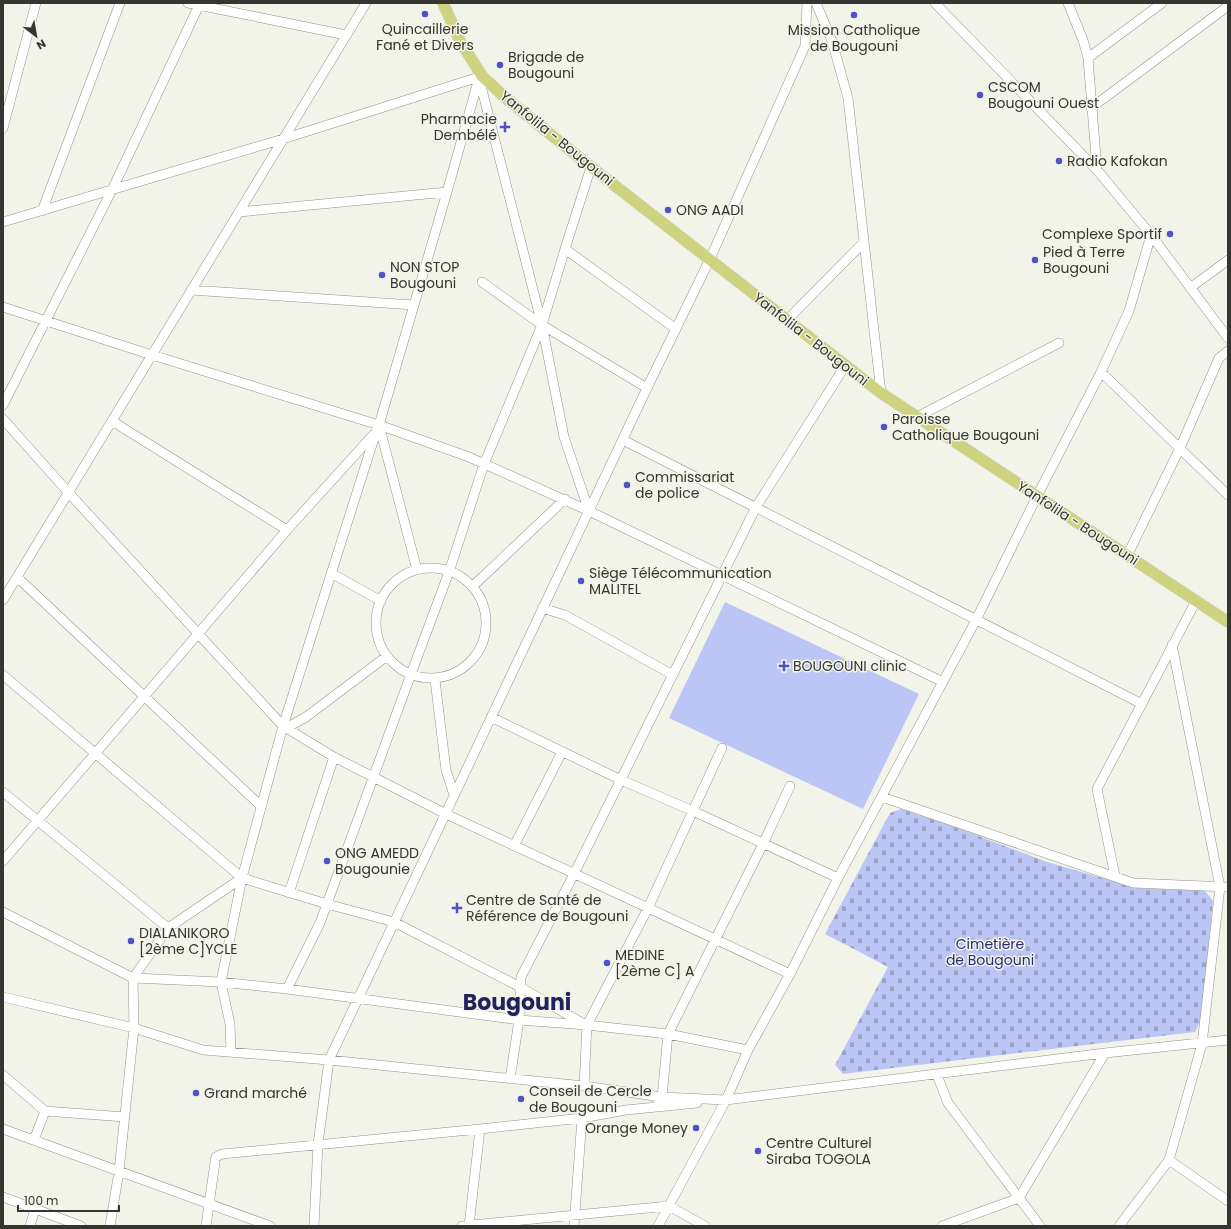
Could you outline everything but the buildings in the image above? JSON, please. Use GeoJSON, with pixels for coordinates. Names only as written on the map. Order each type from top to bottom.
{"type":"FeatureCollection","features":[{"type":"Feature","properties":{"kind":"main road","name":"Yanfolila - Bougouni"},"geometry":{"type":"LineString","coordinates":[[443,3],[460,41],[480,77],[591,167],[881,393],[1228,622]]}},
{"type":"Feature","properties":{"kind":"street"},"geometry":{"type":"LineString","coordinates":[[3,128],[36,3]]}},
{"type":"Feature","properties":{"kind":"street"},"geometry":{"type":"LineString","coordinates":[[42,210],[120,3]]}},
{"type":"Feature","properties":{"kind":"street"},"geometry":{"type":"LineString","coordinates":[[188,3],[199,4],[346,35]]}},
{"type":"Feature","properties":{"kind":"street"},"geometry":{"type":"LineString","coordinates":[[3,600],[366,3]]}},
{"type":"Feature","properties":{"kind":"street"},"geometry":{"type":"LineString","coordinates":[[314,1226],[318,1144],[329,1060],[542,608],[710,259],[805,46],[807,3]]}},
{"type":"Feature","properties":{"kind":"street"},"geometry":{"type":"LineString","coordinates":[[816,3],[832,41],[848,98],[881,393]]}},
{"type":"Feature","properties":{"kind":"street"},"geometry":{"type":"LineString","coordinates":[[935,3],[1097,170],[1151,235],[1228,338]]}},
{"type":"Feature","properties":{"kind":"street"},"geometry":{"type":"LineString","coordinates":[[1068,3],[1083,40],[1088,58],[1097,170]]}},
{"type":"Feature","properties":{"kind":"street"},"geometry":{"type":"LineString","coordinates":[[1088,58],[1162,3]]}},
{"type":"Feature","properties":{"kind":"street"},"geometry":{"type":"LineString","coordinates":[[3,405],[47,321],[112,190],[199,4]]}},
{"type":"Feature","properties":{"kind":"street"},"geometry":{"type":"LineString","coordinates":[[1091,108],[1228,6]]}},
{"type":"Feature","properties":{"kind":"street"},"geometry":{"type":"LineString","coordinates":[[3,222],[283,140],[480,77]]}},
{"type":"Feature","properties":{"kind":"street"},"geometry":{"type":"LineString","coordinates":[[231,1052],[230,1024],[221,982],[242,878],[284,727],[331,573],[378,428],[480,77]]}},
{"type":"Feature","properties":{"kind":"street"},"geometry":{"type":"LineString","coordinates":[[480,77],[542,325],[564,437],[589,510]]}},
{"type":"Feature","properties":{"kind":"street"},"geometry":{"type":"LineString","coordinates":[[287,989],[320,923],[449,572],[484,464],[542,325],[564,249],[591,167]]}},
{"type":"Feature","properties":{"kind":"street"},"geometry":{"type":"LineString","coordinates":[[239,212],[447,192]]}},
{"type":"Feature","properties":{"kind":"street"},"geometry":{"type":"LineString","coordinates":[[658,1226],[726,1100],[748,1050],[790,974],[838,878],[976,620],[1037,496],[1101,372],[1128,311],[1151,235]]}},
{"type":"Feature","properties":{"kind":"street"},"geometry":{"type":"LineString","coordinates":[[787,320],[864,242]]}},
{"type":"Feature","properties":{"kind":"street"},"geometry":{"type":"LineString","coordinates":[[564,249],[676,329]]}},
{"type":"Feature","properties":{"kind":"street"},"geometry":{"type":"LineString","coordinates":[[1190,288],[1228,260]]}},
{"type":"Feature","properties":{"kind":"street"},"geometry":{"type":"LineString","coordinates":[[482,282],[542,325],[647,388]]}},
{"type":"Feature","properties":{"kind":"street"},"geometry":{"type":"LineString","coordinates":[[192,290],[414,305]]}},
{"type":"Feature","properties":{"kind":"street"},"geometry":{"type":"LineString","coordinates":[[3,307],[469,457],[589,510],[943,682]]}},
{"type":"Feature","properties":{"kind":"street"},"geometry":{"type":"LineString","coordinates":[[917,417],[1059,343]]}},
{"type":"Feature","properties":{"kind":"street"},"geometry":{"type":"LineString","coordinates":[[1127,556],[1180,448],[1219,358],[1228,352]]}},
{"type":"Feature","properties":{"kind":"street"},"geometry":{"type":"LineString","coordinates":[[510,1079],[519,1020],[521,978],[756,507],[845,366]]}},
{"type":"Feature","properties":{"kind":"street"},"geometry":{"type":"LineString","coordinates":[[1101,372],[1228,495]]}},
{"type":"Feature","properties":{"kind":"street"},"geometry":{"type":"LineString","coordinates":[[3,419],[284,727],[334,757],[446,814],[790,974]]}},
{"type":"Feature","properties":{"kind":"street"},"geometry":{"type":"LineString","coordinates":[[112,421],[286,530]]}},
{"type":"Feature","properties":{"kind":"street"},"geometry":{"type":"LineString","coordinates":[[3,861],[286,530],[378,428]]}},
{"type":"Feature","properties":{"kind":"street"},"geometry":{"type":"LineString","coordinates":[[378,428],[417,570]]}},
{"type":"Feature","properties":{"kind":"street"},"geometry":{"type":"LineString","coordinates":[[623,440],[1142,704]]}},
{"type":"Feature","properties":{"kind":"street"},"geometry":{"type":"LineString","coordinates":[[473,586],[564,500]]}},
{"type":"Feature","properties":{"kind":"street"},"geometry":{"type":"LineString","coordinates":[[436,568],[449,572],[460,575],[473,586],[482,601],[487,618],[483,644],[467,665],[449,675],[435,680],[416,677],[396,666],[384,654],[377,635],[376,614],[389,587],[404,575],[417,570],[436,568]]}},
{"type":"Feature","properties":{"kind":"street"},"geometry":{"type":"LineString","coordinates":[[331,573],[381,601]]}},
{"type":"Feature","properties":{"kind":"street"},"geometry":{"type":"LineString","coordinates":[[17,577],[261,806]]}},
{"type":"Feature","properties":{"kind":"street"},"geometry":{"type":"LineString","coordinates":[[1115,876],[1097,789],[1196,601]]}},
{"type":"Feature","properties":{"kind":"street"},"geometry":{"type":"LineString","coordinates":[[542,608],[565,616],[673,675]]}},
{"type":"Feature","properties":{"kind":"street"},"geometry":{"type":"LineString","coordinates":[[1119,1226],[1169,1160],[1202,1044],[1224,887],[1172,646]]}},
{"type":"Feature","properties":{"kind":"street"},"geometry":{"type":"LineString","coordinates":[[284,727],[306,717],[387,656]]}},
{"type":"Feature","properties":{"kind":"street"},"geometry":{"type":"LineString","coordinates":[[3,675],[242,878],[289,893],[394,922],[520,987],[587,1025]]}},
{"type":"Feature","properties":{"kind":"street"},"geometry":{"type":"LineString","coordinates":[[435,680],[446,770],[454,795]]}},
{"type":"Feature","properties":{"kind":"street"},"geometry":{"type":"LineString","coordinates":[[491,718],[621,780],[838,878]]}},
{"type":"Feature","properties":{"kind":"street"},"geometry":{"type":"LineString","coordinates":[[584,1086],[587,1025],[648,908],[722,748]]}},
{"type":"Feature","properties":{"kind":"street"},"geometry":{"type":"LineString","coordinates":[[514,846],[562,752]]}},
{"type":"Feature","properties":{"kind":"street"},"geometry":{"type":"LineString","coordinates":[[289,893],[334,757]]}},
{"type":"Feature","properties":{"kind":"street"},"geometry":{"type":"LineString","coordinates":[[662,1097],[668,1034],[764,844],[790,786]]}},
{"type":"Feature","properties":{"kind":"street"},"geometry":{"type":"LineString","coordinates":[[3,792],[39,820],[168,928]]}},
{"type":"Feature","properties":{"kind":"street"},"geometry":{"type":"LineString","coordinates":[[882,797],[1133,882],[1224,887]]}},
{"type":"Feature","properties":{"kind":"street"},"geometry":{"type":"LineString","coordinates":[[110,1226],[119,1171],[134,1028],[133,978],[168,928],[242,878]]}},
{"type":"Feature","properties":{"kind":"street"},"geometry":{"type":"LineString","coordinates":[[3,912],[133,978],[221,982],[287,989],[519,1020],[587,1025],[668,1034],[748,1050]]}},
{"type":"Feature","properties":{"kind":"street"},"geometry":{"type":"LineString","coordinates":[[3,997],[134,1028],[203,1050],[329,1060],[584,1086],[662,1097],[726,1100]]}},
{"type":"Feature","properties":{"kind":"street"},"geometry":{"type":"LineString","coordinates":[[206,1226],[216,1157],[222,1154],[582,1118],[626,1110],[726,1100],[1228,1040]]}},
{"type":"Feature","properties":{"kind":"street"},"geometry":{"type":"LineString","coordinates":[[942,1226],[1019,1198],[1105,1054]]}},
{"type":"Feature","properties":{"kind":"street"},"geometry":{"type":"LineString","coordinates":[[3,1075],[45,1111],[125,1117]]}},
{"type":"Feature","properties":{"kind":"street"},"geometry":{"type":"LineString","coordinates":[[937,1075],[948,1103],[1040,1226]]}},
{"type":"Feature","properties":{"kind":"street"},"geometry":{"type":"LineString","coordinates":[[626,1110],[662,1097]]}},
{"type":"Feature","properties":{"kind":"street"},"geometry":{"type":"LineString","coordinates":[[34,1140],[45,1111]]}},
{"type":"Feature","properties":{"kind":"street"},"geometry":{"type":"LineString","coordinates":[[574,1226],[582,1118]]}},
{"type":"Feature","properties":{"kind":"street"},"geometry":{"type":"LineString","coordinates":[[3,1129],[270,1226]]}},
{"type":"Feature","properties":{"kind":"street"},"geometry":{"type":"LineString","coordinates":[[480,1129],[467,1226],[669,1206],[706,1226]]}},
{"type":"Feature","properties":{"kind":"street"},"geometry":{"type":"LineString","coordinates":[[1169,1160],[1228,1201]]}},
{"type":"Feature","properties":{"kind":"street"},"geometry":{"type":"LineString","coordinates":[[3,1197],[81,1226]]}},
{"type":"Feature","properties":{"kind":"street"},"geometry":{"type":"LineString","coordinates":[[30,1226],[35,1209]]}},
{"type":"Feature","properties":{"kind":"green space"},"geometry":{"type":"Polygon","coordinates":[[[725,602],[919,694],[863,809],[669,718],[725,602]]]}},
{"type":"Feature","properties":{"kind":"green space","name":"Cimetière de Bougouni"},"geometry":{"type":"Polygon","coordinates":[[[901,809],[960,829],[1047,862],[1137,888],[1205,891],[1213,901],[1201,1020],[1195,1032],[843,1074],[835,1065],[888,967],[825,934],[890,813],[901,809]]]}},
{"type":"Feature","properties":{"kind":"place","name":"Quincaillerie Fané et Divers"},"geometry":{"type":"Point","coordinates":[425,14]}},
{"type":"Feature","properties":{"kind":"place","name":"Mission Catholique de Bougouni"},"geometry":{"type":"Point","coordinates":[854,15]}},
{"type":"Feature","properties":{"kind":"place","name":"Brigade de Bougouni"},"geometry":{"type":"Point","coordinates":[500,65]}},
{"type":"Feature","properties":{"kind":"place","name":"CSCOM Bougouni Ouest"},"geometry":{"type":"Point","coordinates":[980,95]}},
{"type":"Feature","properties":{"kind":"place","name":"Pharmacie Dembélé"},"geometry":{"type":"Point","coordinates":[505,127]}},
{"type":"Feature","properties":{"kind":"place","name":"Radio Kafokan"},"geometry":{"type":"Point","coordinates":[1059,161]}},
{"type":"Feature","properties":{"kind":"place","name":"ONG AADI"},"geometry":{"type":"Point","coordinates":[668,210]}},
{"type":"Feature","properties":{"kind":"place","name":"Complexe Sportif"},"geometry":{"type":"Point","coordinates":[1170,234]}},
{"type":"Feature","properties":{"kind":"place","name":"Pied à Terre Bougouni"},"geometry":{"type":"Point","coordinates":[1035,260]}},
{"type":"Feature","properties":{"kind":"place","name":"NON STOP Bougouni"},"geometry":{"type":"Point","coordinates":[382,275]}},
{"type":"Feature","properties":{"kind":"place","name":"Paroisse Catholique Bougouni"},"geometry":{"type":"Point","coordinates":[884,427]}},
{"type":"Feature","properties":{"kind":"place","name":"Commissariat de police"},"geometry":{"type":"Point","coordinates":[627,485]}},
{"type":"Feature","properties":{"kind":"place","name":"Siège Télécommunication MALITEL"},"geometry":{"type":"Point","coordinates":[581,581]}},
{"type":"Feature","properties":{"kind":"place","name":"BOUGOUNI clinic"},"geometry":{"type":"Point","coordinates":[784,666]}},
{"type":"Feature","properties":{"kind":"place","name":"ONG AMEDD Bougounie"},"geometry":{"type":"Point","coordinates":[327,861]}},
{"type":"Feature","properties":{"kind":"place","name":"Centre de Santé de Référence de Bougouni"},"geometry":{"type":"Point","coordinates":[457,908]}},
{"type":"Feature","properties":{"kind":"place","name":"DIALANIKORO [2ème C]YCLE"},"geometry":{"type":"Point","coordinates":[131,941]}},
{"type":"Feature","properties":{"kind":"place","name":"MEDINE [2ème C] A"},"geometry":{"type":"Point","coordinates":[607,963]}},
{"type":"Feature","properties":{"kind":"place","name":"Grand marché"},"geometry":{"type":"Point","coordinates":[196,1093]}},
{"type":"Feature","properties":{"kind":"place","name":"Conseil de Cercle de Bougouni"},"geometry":{"type":"Point","coordinates":[521,1099]}},
{"type":"Feature","properties":{"kind":"place","name":"Orange Money"},"geometry":{"type":"Point","coordinates":[696,1128]}},
{"type":"Feature","properties":{"kind":"place","name":"Centre Culturel Siraba TOGOLA"},"geometry":{"type":"Point","coordinates":[758,1151]}},
{"type":"Feature","properties":{"kind":"district","name":"Bougouni"},"geometry":{"type":"Point","coordinates":[517,1002]}}]}
